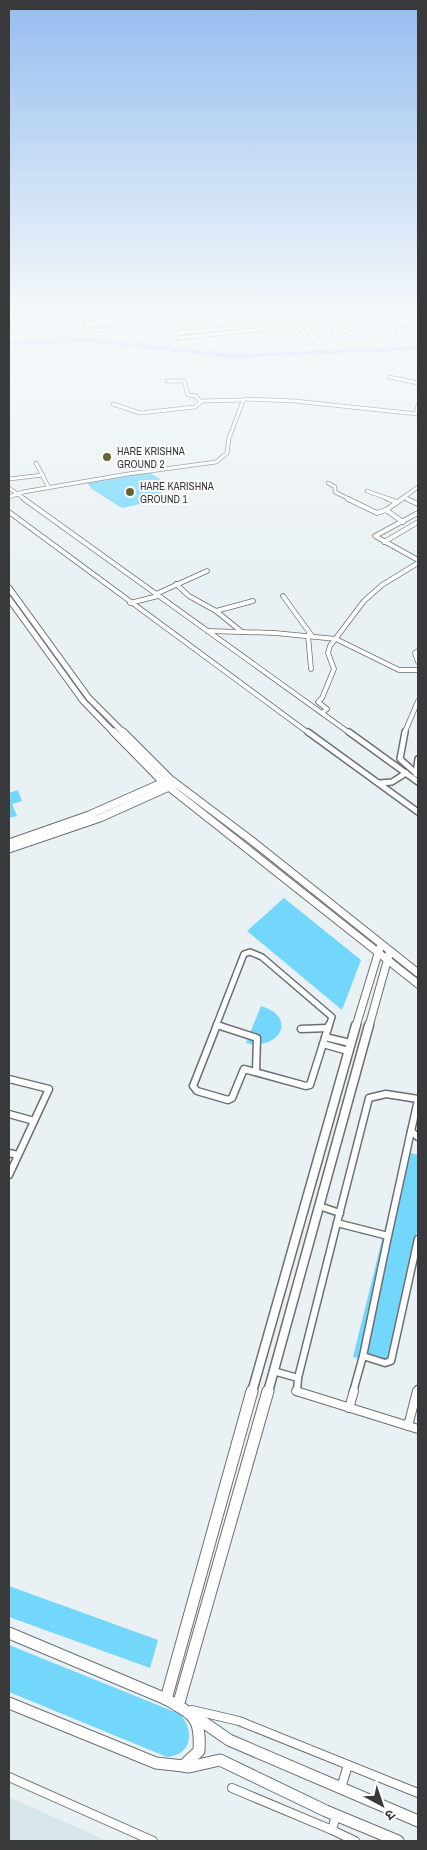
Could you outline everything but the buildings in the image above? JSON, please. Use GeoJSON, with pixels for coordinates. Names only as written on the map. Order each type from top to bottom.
{"type":"FeatureCollection","features":[{"type":"Feature","properties":{"kind":"street"},"geometry":{"type":"LineString","coordinates":[[200,402],[244,400],[294,401],[417,413],[418,405]]}},
{"type":"Feature","properties":{"kind":"street"},"geometry":{"type":"LineString","coordinates":[[9,497],[128,474],[216,462],[228,452],[229,438],[244,400]]}},
{"type":"Feature","properties":{"kind":"street"},"geometry":{"type":"LineString","coordinates":[[113,404],[140,413],[196,408],[200,402]]}},
{"type":"Feature","properties":{"kind":"street"},"geometry":{"type":"LineString","coordinates":[[36,463],[49,488]]}},
{"type":"Feature","properties":{"kind":"street"},"geometry":{"type":"LineString","coordinates":[[9,479],[43,475]]}},
{"type":"Feature","properties":{"kind":"street"},"geometry":{"type":"LineString","coordinates":[[328,483],[336,487],[335,492],[375,512],[386,510],[418,487]]}},
{"type":"Feature","properties":{"kind":"street"},"geometry":{"type":"LineString","coordinates":[[9,488],[418,782]]}},
{"type":"Feature","properties":{"kind":"street"},"geometry":{"type":"LineString","coordinates":[[367,491],[397,502]]}},
{"type":"Feature","properties":{"kind":"street"},"geometry":{"type":"LineString","coordinates":[[404,497],[418,504]]}},
{"type":"Feature","properties":{"kind":"street"},"geometry":{"type":"LineString","coordinates":[[386,510],[403,522]]}},
{"type":"Feature","properties":{"kind":"street"},"geometry":{"type":"LineString","coordinates":[[9,512],[130,603],[418,812]]}},
{"type":"Feature","properties":{"kind":"street"},"geometry":{"type":"LineString","coordinates":[[322,713],[326,709],[318,702],[322,698],[334,670],[328,652],[336,639],[364,601],[382,585],[418,561],[375,536],[418,512]]}},
{"type":"Feature","properties":{"kind":"street"},"geometry":{"type":"LineString","coordinates":[[384,542],[418,522]]}},
{"type":"Feature","properties":{"kind":"street"},"geometry":{"type":"LineString","coordinates":[[130,603],[157,595],[176,584],[207,571]]}},
{"type":"Feature","properties":{"kind":"street"},"geometry":{"type":"LineString","coordinates":[[176,584],[189,596],[216,611],[243,632]]}},
{"type":"Feature","properties":{"kind":"street"},"geometry":{"type":"LineString","coordinates":[[9,588],[89,698],[169,783]]}},
{"type":"Feature","properties":{"kind":"street"},"geometry":{"type":"LineString","coordinates":[[283,596],[310,636],[312,670]]}},
{"type":"Feature","properties":{"kind":"street"},"geometry":{"type":"LineString","coordinates":[[9,600],[83,701],[169,783],[258,845],[380,949],[387,960],[418,984]]}},
{"type":"Feature","properties":{"kind":"street"},"geometry":{"type":"LineString","coordinates":[[216,611],[253,601]]}},
{"type":"Feature","properties":{"kind":"street"},"geometry":{"type":"LineString","coordinates":[[208,632],[243,632],[336,639],[399,670],[418,670]]}},
{"type":"Feature","properties":{"kind":"street"},"geometry":{"type":"LineString","coordinates":[[418,651],[415,653],[418,662]]}},
{"type":"Feature","properties":{"kind":"street"},"geometry":{"type":"LineString","coordinates":[[417,775],[400,760],[406,730],[418,701]]}},
{"type":"Feature","properties":{"kind":"street"},"geometry":{"type":"LineString","coordinates":[[412,716],[418,721]]}},
{"type":"Feature","properties":{"kind":"street"},"geometry":{"type":"LineString","coordinates":[[417,775],[418,759]]}},
{"type":"Feature","properties":{"kind":"street"},"geometry":{"type":"LineString","coordinates":[[379,783],[392,782],[406,772]]}},
{"type":"Feature","properties":{"kind":"street"},"geometry":{"type":"LineString","coordinates":[[9,843],[113,807],[169,783]]}},
{"type":"Feature","properties":{"kind":"street"},"geometry":{"type":"LineString","coordinates":[[9,849],[100,818],[169,783]]}},
{"type":"Feature","properties":{"kind":"street"},"geometry":{"type":"LineString","coordinates":[[380,949],[390,951],[418,973]]}},
{"type":"Feature","properties":{"kind":"street"},"geometry":{"type":"LineString","coordinates":[[166,1700],[349,1047],[380,949]]}},
{"type":"Feature","properties":{"kind":"street"},"geometry":{"type":"LineString","coordinates":[[183,1709],[273,1371],[390,951]]}},
{"type":"Feature","properties":{"kind":"street"},"geometry":{"type":"LineString","coordinates":[[250,952],[262,957],[331,1016],[309,1085],[244,1070],[230,1100],[197,1091],[193,1086],[217,1025],[244,954],[250,952]]}},
{"type":"Feature","properties":{"kind":"street"},"geometry":{"type":"LineString","coordinates":[[217,1025],[257,1038],[256,1072]]}},
{"type":"Feature","properties":{"kind":"street"},"geometry":{"type":"LineString","coordinates":[[301,1029],[328,1028]]}},
{"type":"Feature","properties":{"kind":"street"},"geometry":{"type":"LineString","coordinates":[[325,1037],[349,1047]]}},
{"type":"Feature","properties":{"kind":"street"},"geometry":{"type":"LineString","coordinates":[[323,1044],[349,1047]]}},
{"type":"Feature","properties":{"kind":"street"},"geometry":{"type":"LineString","coordinates":[[9,1079],[49,1089],[9,1175]]}},
{"type":"Feature","properties":{"kind":"street"},"geometry":{"type":"LineString","coordinates":[[349,1408],[363,1356],[418,1099],[381,1094],[374,1094],[368,1098],[296,1392],[418,1429]]}},
{"type":"Feature","properties":{"kind":"street"},"geometry":{"type":"LineString","coordinates":[[332,1112],[344,1115]]}},
{"type":"Feature","properties":{"kind":"street"},"geometry":{"type":"LineString","coordinates":[[9,1114],[34,1121]]}},
{"type":"Feature","properties":{"kind":"street"},"geometry":{"type":"LineString","coordinates":[[411,1131],[418,1136]]}},
{"type":"Feature","properties":{"kind":"street"},"geometry":{"type":"LineString","coordinates":[[9,1153],[18,1155]]}},
{"type":"Feature","properties":{"kind":"street"},"geometry":{"type":"LineString","coordinates":[[319,1206],[340,1213]]}},
{"type":"Feature","properties":{"kind":"street"},"geometry":{"type":"LineString","coordinates":[[337,1223],[388,1236]]}},
{"type":"Feature","properties":{"kind":"street"},"geometry":{"type":"LineString","coordinates":[[363,1356],[385,1363],[391,1361],[416,1261],[418,1239]]}},
{"type":"Feature","properties":{"kind":"street"},"geometry":{"type":"LineString","coordinates":[[273,1371],[298,1378]]}},
{"type":"Feature","properties":{"kind":"street"},"geometry":{"type":"LineString","coordinates":[[408,1426],[418,1389]]}},
{"type":"Feature","properties":{"kind":"street"},"geometry":{"type":"LineString","coordinates":[[9,1633],[166,1700],[183,1709],[229,1740],[418,1821]]}},
{"type":"Feature","properties":{"kind":"street"},"geometry":{"type":"LineString","coordinates":[[9,1703],[156,1763],[189,1767],[220,1760],[336,1815],[398,1841]]}},
{"type":"Feature","properties":{"kind":"street"},"geometry":{"type":"LineString","coordinates":[[183,1709],[239,1721],[418,1793]]}},
{"type":"Feature","properties":{"kind":"street"},"geometry":{"type":"LineString","coordinates":[[183,1709],[200,1729],[199,1751],[183,1766]]}},
{"type":"Feature","properties":{"kind":"street"},"geometry":{"type":"LineString","coordinates":[[341,1788],[348,1764]]}},
{"type":"Feature","properties":{"kind":"street"},"geometry":{"type":"LineString","coordinates":[[9,1777],[154,1841]]}},
{"type":"Feature","properties":{"kind":"street"},"geometry":{"type":"LineString","coordinates":[[232,1788],[355,1841]]}},
{"type":"Feature","properties":{"kind":"street"},"geometry":{"type":"LineString","coordinates":[[332,1830],[336,1815]]}},
{"type":"Feature","properties":{"kind":"shaded area","name":"HARE KARISHNA GROUND 1"},"geometry":{"type":"Polygon","coordinates":[[[149,472],[165,482],[161,494],[149,501],[122,508],[92,489],[86,482],[149,472]]]}},
{"type":"Feature","properties":{"kind":"shaded area"},"geometry":{"type":"Polygon","coordinates":[[[18,790],[22,801],[12,804],[17,816],[9,818],[9,793],[18,790]]]}},
{"type":"Feature","properties":{"kind":"shaded area"},"geometry":{"type":"Polygon","coordinates":[[[284,898],[361,960],[342,1010],[247,931],[284,898]]]}},
{"type":"Feature","properties":{"kind":"shaded area"},"geometry":{"type":"Polygon","coordinates":[[[261,1006],[272,1011],[279,1018],[280,1032],[268,1042],[258,1044],[246,1043],[261,1006]]]}},
{"type":"Feature","properties":{"kind":"shaded area"},"geometry":{"type":"Polygon","coordinates":[[[404,1151],[418,1155],[418,1227],[386,1367],[353,1357],[404,1151]]]}},
{"type":"Feature","properties":{"kind":"shaded area"},"geometry":{"type":"Polygon","coordinates":[[[9,1586],[158,1640],[150,1668],[9,1617],[9,1586]]]}},
{"type":"Feature","properties":{"kind":"shaded area"},"geometry":{"type":"Polygon","coordinates":[[[9,1645],[180,1714],[188,1728],[189,1735],[186,1747],[182,1752],[167,1757],[9,1692],[9,1645]]]}},
{"type":"Feature","properties":{"kind":"shaded area"},"geometry":{"type":"Polygon","coordinates":[[[9,1797],[107,1841],[9,1841],[9,1797]]]}},
{"type":"Feature","properties":{"kind":"place","name":"HARE KRISHNA GROUND 2"},"geometry":{"type":"Point","coordinates":[107,457]}},
{"type":"Feature","properties":{"kind":"place","name":"HARE KARISHNA GROUND 1"},"geometry":{"type":"Point","coordinates":[130,492]}}]}
